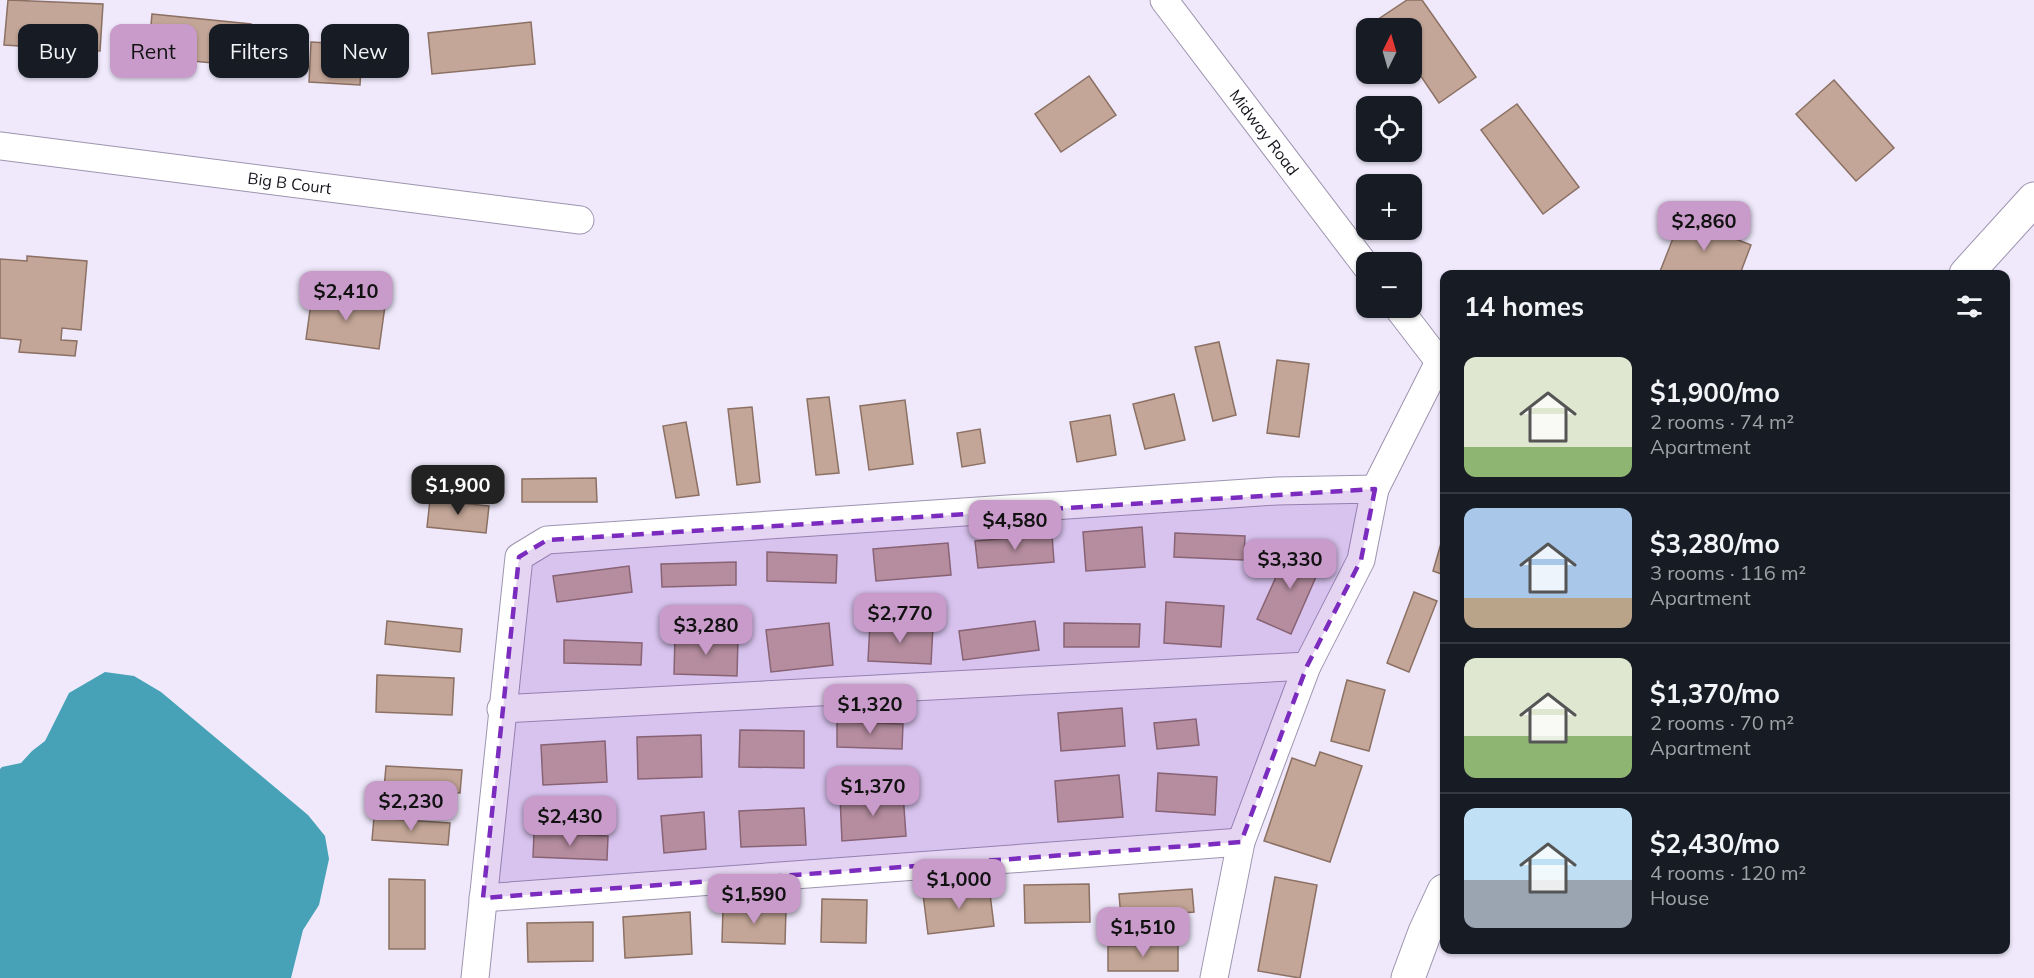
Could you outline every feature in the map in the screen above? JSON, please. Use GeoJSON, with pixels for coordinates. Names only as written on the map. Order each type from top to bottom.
{"type":"FeatureCollection","features":[{"type":"Feature","properties":{"kind":"street","name":"Midway Road"},"geometry":{"type":"LineString","coordinates":[[1164,0],[1356,253]]}},
{"type":"Feature","properties":{"kind":"street","name":"Big B Court"},"geometry":{"type":"LineString","coordinates":[[0,146],[580,220]]}},
{"type":"Feature","properties":{"kind":"street"},"geometry":{"type":"LineString","coordinates":[[1970,270],[2034,199]]}},
{"type":"Feature","properties":{"kind":"street"},"geometry":{"type":"LineString","coordinates":[[1406,318],[1440,362]]}},
{"type":"Feature","properties":{"kind":"street"},"geometry":{"type":"LineString","coordinates":[[1214,978],[1241,842],[1307,666],[1361,560],[1375,489],[1440,369]]}},
{"type":"Feature","properties":{"kind":"street"},"geometry":{"type":"LineString","coordinates":[[475,978],[501,709],[519,557],[547,540],[1277,492],[1375,489]]}},
{"type":"Feature","properties":{"kind":"street"},"geometry":{"type":"LineString","coordinates":[[501,709],[1307,666]]}},
{"type":"Feature","properties":{"kind":"street"},"geometry":{"type":"LineString","coordinates":[[483,898],[1241,842]]}},
{"type":"Feature","properties":{"kind":"street"},"geometry":{"type":"LineString","coordinates":[[1408,978],[1440,900]]}},
{"type":"Feature","properties":{"kind":"highlighted area"},"geometry":{"type":"Polygon","coordinates":[[[1375,489],[1361,560],[1307,666],[1241,842],[483,898],[519,557],[547,540],[1375,489]]]}},
{"type":"Feature","properties":{"kind":"water"},"geometry":{"type":"Polygon","coordinates":[[[105,672],[134,676],[161,692],[308,815],[325,836],[329,859],[319,905],[303,930],[291,978],[0,978],[0,769],[21,763],[45,741],[69,693],[105,672]]]}},
{"type":"Feature","properties":{"kind":"building"},"geometry":{"type":"Polygon","coordinates":[[[8,0],[103,4],[100,51],[98,51],[98,24],[18,24],[18,46],[4,45],[8,0]]]}},
{"type":"Feature","properties":{"kind":"building"},"geometry":{"type":"Polygon","coordinates":[[[1407,0],[1422,0],[1476,77],[1439,103],[1422,78],[1422,18],[1380,18],[1407,0]]]}},
{"type":"Feature","properties":{"kind":"building"},"geometry":{"type":"Polygon","coordinates":[[[152,14],[251,24],[209,24],[209,63],[197,62],[197,24],[151,24],[152,14]]]}},
{"type":"Feature","properties":{"kind":"building"},"geometry":{"type":"Polygon","coordinates":[[[531,22],[535,64],[432,74],[428,33],[531,22]]]}},
{"type":"Feature","properties":{"kind":"building"},"geometry":{"type":"Polygon","coordinates":[[[311,42],[321,43],[321,78],[360,78],[360,85],[309,82],[311,42]]]}},
{"type":"Feature","properties":{"kind":"building"},"geometry":{"type":"Polygon","coordinates":[[[1089,76],[1116,115],[1061,152],[1035,114],[1089,76]]]}},
{"type":"Feature","properties":{"kind":"building"},"geometry":{"type":"Polygon","coordinates":[[[1834,80],[1894,148],[1856,181],[1796,114],[1834,80]]]}},
{"type":"Feature","properties":{"kind":"building"},"geometry":{"type":"Polygon","coordinates":[[[1517,104],[1579,187],[1543,214],[1481,130],[1517,104]]]}},
{"type":"Feature","properties":{"kind":"building"},"geometry":{"type":"Polygon","coordinates":[[[1681,218],[1751,245],[1742,270],[1661,270],[1681,218]]]}},
{"type":"Feature","properties":{"kind":"building"},"geometry":{"type":"Polygon","coordinates":[[[27,256],[87,261],[81,330],[62,328],[61,340],[77,341],[75,356],[19,352],[21,340],[0,338],[0,259],[27,261],[27,256]]]}},
{"type":"Feature","properties":{"kind":"building"},"geometry":{"type":"Polygon","coordinates":[[[312,296],[385,306],[379,349],[306,339],[312,296]]]}},
{"type":"Feature","properties":{"kind":"building"},"geometry":{"type":"Polygon","coordinates":[[[1219,342],[1236,415],[1213,421],[1195,347],[1219,342]]]}},
{"type":"Feature","properties":{"kind":"building"},"geometry":{"type":"Polygon","coordinates":[[[1277,360],[1309,364],[1299,437],[1267,433],[1277,360]]]}},
{"type":"Feature","properties":{"kind":"building"},"geometry":{"type":"Polygon","coordinates":[[[1174,394],[1185,440],[1145,449],[1133,404],[1174,394]]]}},
{"type":"Feature","properties":{"kind":"building"},"geometry":{"type":"Polygon","coordinates":[[[829,397],[839,473],[816,475],[807,399],[829,397]]]}},
{"type":"Feature","properties":{"kind":"building"},"geometry":{"type":"Polygon","coordinates":[[[905,400],[913,464],[869,470],[860,406],[905,400]]]}},
{"type":"Feature","properties":{"kind":"building"},"geometry":{"type":"Polygon","coordinates":[[[752,407],[760,482],[737,485],[728,409],[752,407]]]}},
{"type":"Feature","properties":{"kind":"building"},"geometry":{"type":"Polygon","coordinates":[[[1110,415],[1116,455],[1077,462],[1070,422],[1110,415]]]}},
{"type":"Feature","properties":{"kind":"building"},"geometry":{"type":"Polygon","coordinates":[[[686,422],[699,495],[676,498],[663,426],[686,422]]]}},
{"type":"Feature","properties":{"kind":"building"},"geometry":{"type":"Polygon","coordinates":[[[980,429],[985,463],[962,467],[957,433],[980,429]]]}},
{"type":"Feature","properties":{"kind":"building"},"geometry":{"type":"Polygon","coordinates":[[[596,478],[597,502],[522,502],[522,479],[596,478]]]}},
{"type":"Feature","properties":{"kind":"building"},"geometry":{"type":"Polygon","coordinates":[[[430,500],[489,506],[486,533],[427,527],[430,500]]]}},
{"type":"Feature","properties":{"kind":"building"},"geometry":{"type":"Polygon","coordinates":[[[1142,527],[1145,567],[1086,571],[1083,532],[1142,527]]]}},
{"type":"Feature","properties":{"kind":"building"},"geometry":{"type":"Polygon","coordinates":[[[1175,533],[1245,536],[1244,560],[1174,557],[1175,533]]]}},
{"type":"Feature","properties":{"kind":"building"},"geometry":{"type":"Polygon","coordinates":[[[1052,535],[1054,562],[978,568],[975,541],[1052,535]]]}},
{"type":"Feature","properties":{"kind":"building"},"geometry":{"type":"Polygon","coordinates":[[[948,543],[951,575],[876,581],[873,549],[948,543]]]}},
{"type":"Feature","properties":{"kind":"building"},"geometry":{"type":"Polygon","coordinates":[[[1290,546],[1323,561],[1291,634],[1257,619],[1290,546]]]}},
{"type":"Feature","properties":{"kind":"building"},"geometry":{"type":"Polygon","coordinates":[[[1440,547],[1440,574],[1433,571],[1440,547]]]}},
{"type":"Feature","properties":{"kind":"building"},"geometry":{"type":"Polygon","coordinates":[[[767,552],[837,555],[836,583],[767,581],[767,552]]]}},
{"type":"Feature","properties":{"kind":"building"},"geometry":{"type":"Polygon","coordinates":[[[736,562],[736,585],[662,587],[661,564],[736,562]]]}},
{"type":"Feature","properties":{"kind":"building"},"geometry":{"type":"Polygon","coordinates":[[[629,566],[632,592],[557,602],[553,576],[629,566]]]}},
{"type":"Feature","properties":{"kind":"building"},"geometry":{"type":"Polygon","coordinates":[[[1414,592],[1437,601],[1409,672],[1387,663],[1414,592]]]}},
{"type":"Feature","properties":{"kind":"building"},"geometry":{"type":"Polygon","coordinates":[[[1166,602],[1224,606],[1221,647],[1164,643],[1166,602]]]}},
{"type":"Feature","properties":{"kind":"building"},"geometry":{"type":"Polygon","coordinates":[[[387,621],[462,629],[460,652],[385,644],[387,621]]]}},
{"type":"Feature","properties":{"kind":"building"},"geometry":{"type":"Polygon","coordinates":[[[1035,621],[1039,650],[963,660],[959,631],[1035,621]]]}},
{"type":"Feature","properties":{"kind":"building"},"geometry":{"type":"Polygon","coordinates":[[[829,623],[833,665],[771,672],[766,630],[829,623]]]}},
{"type":"Feature","properties":{"kind":"building"},"geometry":{"type":"Polygon","coordinates":[[[870,623],[933,626],[931,664],[868,661],[870,623]]]}},
{"type":"Feature","properties":{"kind":"building"},"geometry":{"type":"Polygon","coordinates":[[[1064,623],[1140,624],[1139,647],[1064,647],[1064,623]]]}},
{"type":"Feature","properties":{"kind":"building"},"geometry":{"type":"Polygon","coordinates":[[[675,636],[738,638],[737,676],[674,674],[675,636]]]}},
{"type":"Feature","properties":{"kind":"building"},"geometry":{"type":"Polygon","coordinates":[[[564,640],[642,643],[641,665],[564,663],[564,640]]]}},
{"type":"Feature","properties":{"kind":"building"},"geometry":{"type":"Polygon","coordinates":[[[377,675],[454,678],[452,715],[376,712],[377,675]]]}},
{"type":"Feature","properties":{"kind":"building"},"geometry":{"type":"Polygon","coordinates":[[[1347,680],[1385,690],[1369,751],[1331,741],[1347,680]]]}},
{"type":"Feature","properties":{"kind":"building"},"geometry":{"type":"Polygon","coordinates":[[[1122,708],[1125,746],[1061,751],[1058,713],[1122,708]]]}},
{"type":"Feature","properties":{"kind":"building"},"geometry":{"type":"Polygon","coordinates":[[[1196,719],[1199,745],[1157,749],[1154,723],[1196,719]]]}},
{"type":"Feature","properties":{"kind":"building"},"geometry":{"type":"Polygon","coordinates":[[[837,722],[903,724],[902,749],[837,747],[837,722]]]}},
{"type":"Feature","properties":{"kind":"building"},"geometry":{"type":"Polygon","coordinates":[[[740,730],[804,731],[804,768],[739,767],[740,730]]]}},
{"type":"Feature","properties":{"kind":"building"},"geometry":{"type":"Polygon","coordinates":[[[701,735],[702,777],[638,779],[637,737],[701,735]]]}},
{"type":"Feature","properties":{"kind":"building"},"geometry":{"type":"Polygon","coordinates":[[[605,741],[607,782],[543,785],[541,745],[605,741]]]}},
{"type":"Feature","properties":{"kind":"building"},"geometry":{"type":"Polygon","coordinates":[[[1320,752],[1362,766],[1330,862],[1264,841],[1292,758],[1315,766],[1320,752]]]}},
{"type":"Feature","properties":{"kind":"building"},"geometry":{"type":"Polygon","coordinates":[[[386,766],[462,770],[460,793],[384,789],[386,766]]]}},
{"type":"Feature","properties":{"kind":"building"},"geometry":{"type":"Polygon","coordinates":[[[1158,773],[1217,777],[1215,815],[1156,811],[1158,773]]]}},
{"type":"Feature","properties":{"kind":"building"},"geometry":{"type":"Polygon","coordinates":[[[1119,775],[1123,817],[1058,822],[1055,781],[1119,775]]]}},
{"type":"Feature","properties":{"kind":"building"},"geometry":{"type":"Polygon","coordinates":[[[903,793],[906,836],[842,841],[840,797],[903,793]]]}},
{"type":"Feature","properties":{"kind":"building"},"geometry":{"type":"Polygon","coordinates":[[[804,808],[806,845],[741,847],[739,811],[804,808]]]}},
{"type":"Feature","properties":{"kind":"building"},"geometry":{"type":"Polygon","coordinates":[[[704,812],[706,849],[664,853],[661,816],[704,812]]]}},
{"type":"Feature","properties":{"kind":"building"},"geometry":{"type":"Polygon","coordinates":[[[374,818],[450,823],[448,845],[372,840],[374,818]]]}},
{"type":"Feature","properties":{"kind":"building"},"geometry":{"type":"Polygon","coordinates":[[[534,833],[608,836],[607,860],[533,857],[534,833]]]}},
{"type":"Feature","properties":{"kind":"building"},"geometry":{"type":"Polygon","coordinates":[[[1275,877],[1317,885],[1300,978],[1258,971],[1275,877]]]}},
{"type":"Feature","properties":{"kind":"building"},"geometry":{"type":"Polygon","coordinates":[[[389,879],[425,880],[425,949],[389,949],[389,879]]]}},
{"type":"Feature","properties":{"kind":"building"},"geometry":{"type":"Polygon","coordinates":[[[1089,884],[1090,922],[1025,923],[1024,885],[1089,884]]]}},
{"type":"Feature","properties":{"kind":"building"},"geometry":{"type":"Polygon","coordinates":[[[989,886],[994,926],[928,934],[923,894],[989,886]]]}},
{"type":"Feature","properties":{"kind":"building"},"geometry":{"type":"Polygon","coordinates":[[[1192,889],[1194,912],[1121,918],[1119,894],[1192,889]]]}},
{"type":"Feature","properties":{"kind":"building"},"geometry":{"type":"Polygon","coordinates":[[[822,899],[867,900],[866,943],[821,942],[822,899]]]}},
{"type":"Feature","properties":{"kind":"building"},"geometry":{"type":"Polygon","coordinates":[[[723,907],[786,908],[785,944],[722,942],[723,907]]]}},
{"type":"Feature","properties":{"kind":"building"},"geometry":{"type":"Polygon","coordinates":[[[690,912],[692,954],[625,958],[623,917],[690,912]]]}},
{"type":"Feature","properties":{"kind":"building"},"geometry":{"type":"Polygon","coordinates":[[[593,922],[593,961],[528,962],[527,923],[593,922]]]}},
{"type":"Feature","properties":{"kind":"building"},"geometry":{"type":"Polygon","coordinates":[[[1178,945],[1178,971],[1108,971],[1108,946],[1178,945]]]}}]}
